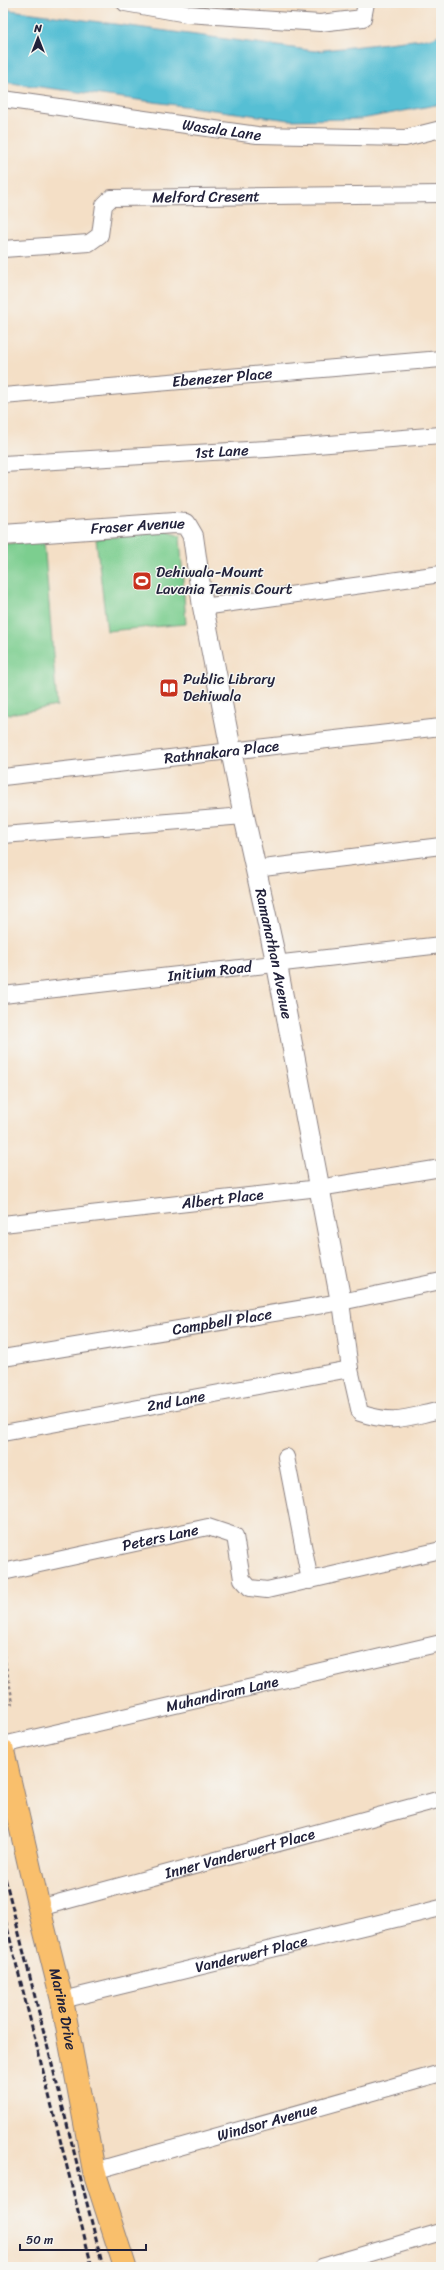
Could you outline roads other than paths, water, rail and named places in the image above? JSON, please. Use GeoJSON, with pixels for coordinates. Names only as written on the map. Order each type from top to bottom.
{"type":"FeatureCollection","features":[{"type":"Feature","properties":{"kind":"main road","name":"Marine Drive"},"geometry":{"type":"LineString","coordinates":[[3,1751],[38,1908],[62,2000],[94,2171],[125,2267]]}},
{"type":"Feature","properties":{"kind":"street"},"geometry":{"type":"LineString","coordinates":[[125,3],[187,14],[320,24],[363,18],[366,3]]}},
{"type":"Feature","properties":{"kind":"street","name":"Wasala Lane"},"geometry":{"type":"LineString","coordinates":[[3,99],[257,135],[405,138],[441,129]]}},
{"type":"Feature","properties":{"kind":"street","name":"Melford Cresent"},"geometry":{"type":"LineString","coordinates":[[3,249],[89,243],[100,235],[104,205],[110,198],[441,194]]}},
{"type":"Feature","properties":{"kind":"street","name":"Ebenezer Place"},"geometry":{"type":"LineString","coordinates":[[3,396],[441,359]]}},
{"type":"Feature","properties":{"kind":"street","name":"1st Lane"},"geometry":{"type":"LineString","coordinates":[[3,464],[267,449],[441,435]]}},
{"type":"Feature","properties":{"kind":"street","name":"Fraser Avenue"},"geometry":{"type":"LineString","coordinates":[[3,535],[174,523],[186,524],[193,536],[203,607]]}},
{"type":"Feature","properties":{"kind":"street"},"geometry":{"type":"LineString","coordinates":[[203,607],[441,574]]}},
{"type":"Feature","properties":{"kind":"street","name":"Ramanathan Avenue"},"geometry":{"type":"LineString","coordinates":[[203,607],[244,816],[277,965],[341,1302]]}},
{"type":"Feature","properties":{"kind":"street","name":"Rathnakara Place"},"geometry":{"type":"LineString","coordinates":[[3,777],[231,749],[441,727]]}},
{"type":"Feature","properties":{"kind":"street"},"geometry":{"type":"LineString","coordinates":[[3,836],[244,816]]}},
{"type":"Feature","properties":{"kind":"street"},"geometry":{"type":"LineString","coordinates":[[255,869],[441,846]]}},
{"type":"Feature","properties":{"kind":"street","name":"Initium Road"},"geometry":{"type":"LineString","coordinates":[[3,995],[277,965],[441,945]]}},
{"type":"Feature","properties":{"kind":"street","name":"Albert Place"},"geometry":{"type":"LineString","coordinates":[[3,1224],[319,1188],[441,1168]]}},
{"type":"Feature","properties":{"kind":"street","name":"Campbell Place"},"geometry":{"type":"LineString","coordinates":[[3,1358],[341,1302],[441,1281]]}},
{"type":"Feature","properties":{"kind":"street"},"geometry":{"type":"LineString","coordinates":[[341,1302],[350,1370],[360,1413],[378,1419],[393,1421],[441,1410]]}},
{"type":"Feature","properties":{"kind":"street","name":"2nd Lane"},"geometry":{"type":"LineString","coordinates":[[3,1432],[350,1370]]}},
{"type":"Feature","properties":{"kind":"street"},"geometry":{"type":"LineString","coordinates":[[286,1457],[310,1581]]}},
{"type":"Feature","properties":{"kind":"street","name":"Peters Lane"},"geometry":{"type":"LineString","coordinates":[[3,1572],[208,1528],[234,1536],[242,1579],[250,1588],[267,1590],[441,1550]]}},
{"type":"Feature","properties":{"kind":"street","name":"Muhandiram Lane"},"geometry":{"type":"LineString","coordinates":[[3,1745],[441,1643]]}},
{"type":"Feature","properties":{"kind":"street","name":"Inner Vanderwert Place"},"geometry":{"type":"LineString","coordinates":[[38,1908],[440,1802]]}},
{"type":"Feature","properties":{"kind":"street","name":"Vanderwert Place"},"geometry":{"type":"LineString","coordinates":[[62,2000],[441,1908]]}},
{"type":"Feature","properties":{"kind":"street","name":"Windsor Avenue"},"geometry":{"type":"LineString","coordinates":[[94,2171],[441,2073]]}},
{"type":"Feature","properties":{"kind":"street"},"geometry":{"type":"LineString","coordinates":[[322,2267],[441,2232]]}},
{"type":"Feature","properties":{"kind":"water"},"geometry":{"type":"Polygon","coordinates":[[[3,9],[315,51],[432,38],[441,34],[441,104],[361,119],[289,120],[3,82],[3,9]]]}},
{"type":"Feature","properties":{"kind":"railway"},"geometry":{"type":"LineString","coordinates":[[3,1870],[103,2267]]}},
{"type":"Feature","properties":{"kind":"railway"},"geometry":{"type":"LineString","coordinates":[[3,1911],[92,2267]]}},
{"type":"Feature","properties":{"kind":"place","name":"Dehiwala-Mount Lavania Tennis Court"},"geometry":{"type":"Point","coordinates":[142,581]}},
{"type":"Feature","properties":{"kind":"place","name":"Public Library Dehiwala"},"geometry":{"type":"Point","coordinates":[169,688]}}]}
